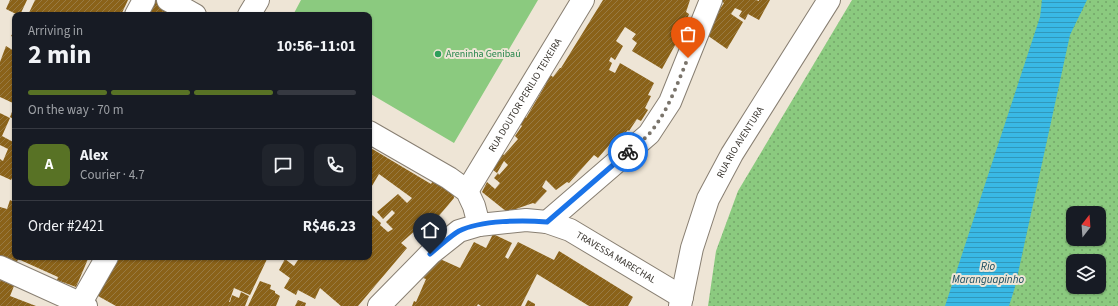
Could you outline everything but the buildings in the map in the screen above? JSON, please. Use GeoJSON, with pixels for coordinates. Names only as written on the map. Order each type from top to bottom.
{"type":"FeatureCollection","features":[{"type":"Feature","properties":{"kind":"street"},"geometry":{"type":"LineString","coordinates":[[138,12],[144,0]]}},
{"type":"Feature","properties":{"kind":"street"},"geometry":{"type":"LineString","coordinates":[[168,0],[190,12]]}},
{"type":"Feature","properties":{"kind":"street"},"geometry":{"type":"LineString","coordinates":[[251,12],[258,0]]}},
{"type":"Feature","properties":{"kind":"street","name":"RUA DOUTOR PERILIO TEIXEIRA"},"geometry":{"type":"LineString","coordinates":[[467,191],[584,0]]}},
{"type":"Feature","properties":{"kind":"street"},"geometry":{"type":"LineString","coordinates":[[380,306],[430,254],[459,231],[479,225],[526,220],[547,222],[649,134],[670,102],[711,0]]}},
{"type":"Feature","properties":{"kind":"street","name":"RUA RIO AVENTURA"},"geometry":{"type":"LineString","coordinates":[[681,302],[692,248],[708,199],[732,154],[828,0]]}},
{"type":"Feature","properties":{"kind":"street"},"geometry":{"type":"LineString","coordinates":[[372,134],[450,178],[467,191],[474,206],[479,225]]}},
{"type":"Feature","properties":{"kind":"street","name":"TRAVESSA MARECHAL"},"geometry":{"type":"LineString","coordinates":[[547,222],[570,230],[681,302]]}},
{"type":"Feature","properties":{"kind":"street"},"geometry":{"type":"LineString","coordinates":[[0,267],[82,305],[105,260]]}},
{"type":"Feature","properties":{"kind":"green space","name":"Areninha Genibaú"},"geometry":{"type":"Polygon","coordinates":[[[301,0],[538,0],[454,143],[372,95],[372,12],[295,12],[301,0]]]}},
{"type":"Feature","properties":{"kind":"green space"},"geometry":{"type":"Polygon","coordinates":[[[852,0],[1118,0],[1118,306],[708,306],[716,251],[738,191],[852,0]]]}},
{"type":"Feature","properties":{"kind":"water","name":"Rio Maranguapinho"},"geometry":{"type":"Polygon","coordinates":[[[1042,0],[1087,0],[1070,35],[1015,287],[1009,306],[945,306],[1040,17],[1042,0]]]}},
{"type":"Feature","properties":{"kind":"way so far"},"geometry":{"type":"LineString","coordinates":[[628,152],[649,134],[660,119],[670,102],[688,58]]}},
{"type":"Feature","properties":{"kind":"place","name":"Areninha Genibaú"},"geometry":{"type":"Point","coordinates":[438,54]}},
{"type":"Feature","properties":{"kind":"route"},"geometry":{"type":"LineString","coordinates":[[430,254],[459,231],[479,225],[526,220],[547,222],[628,152]]}}]}
